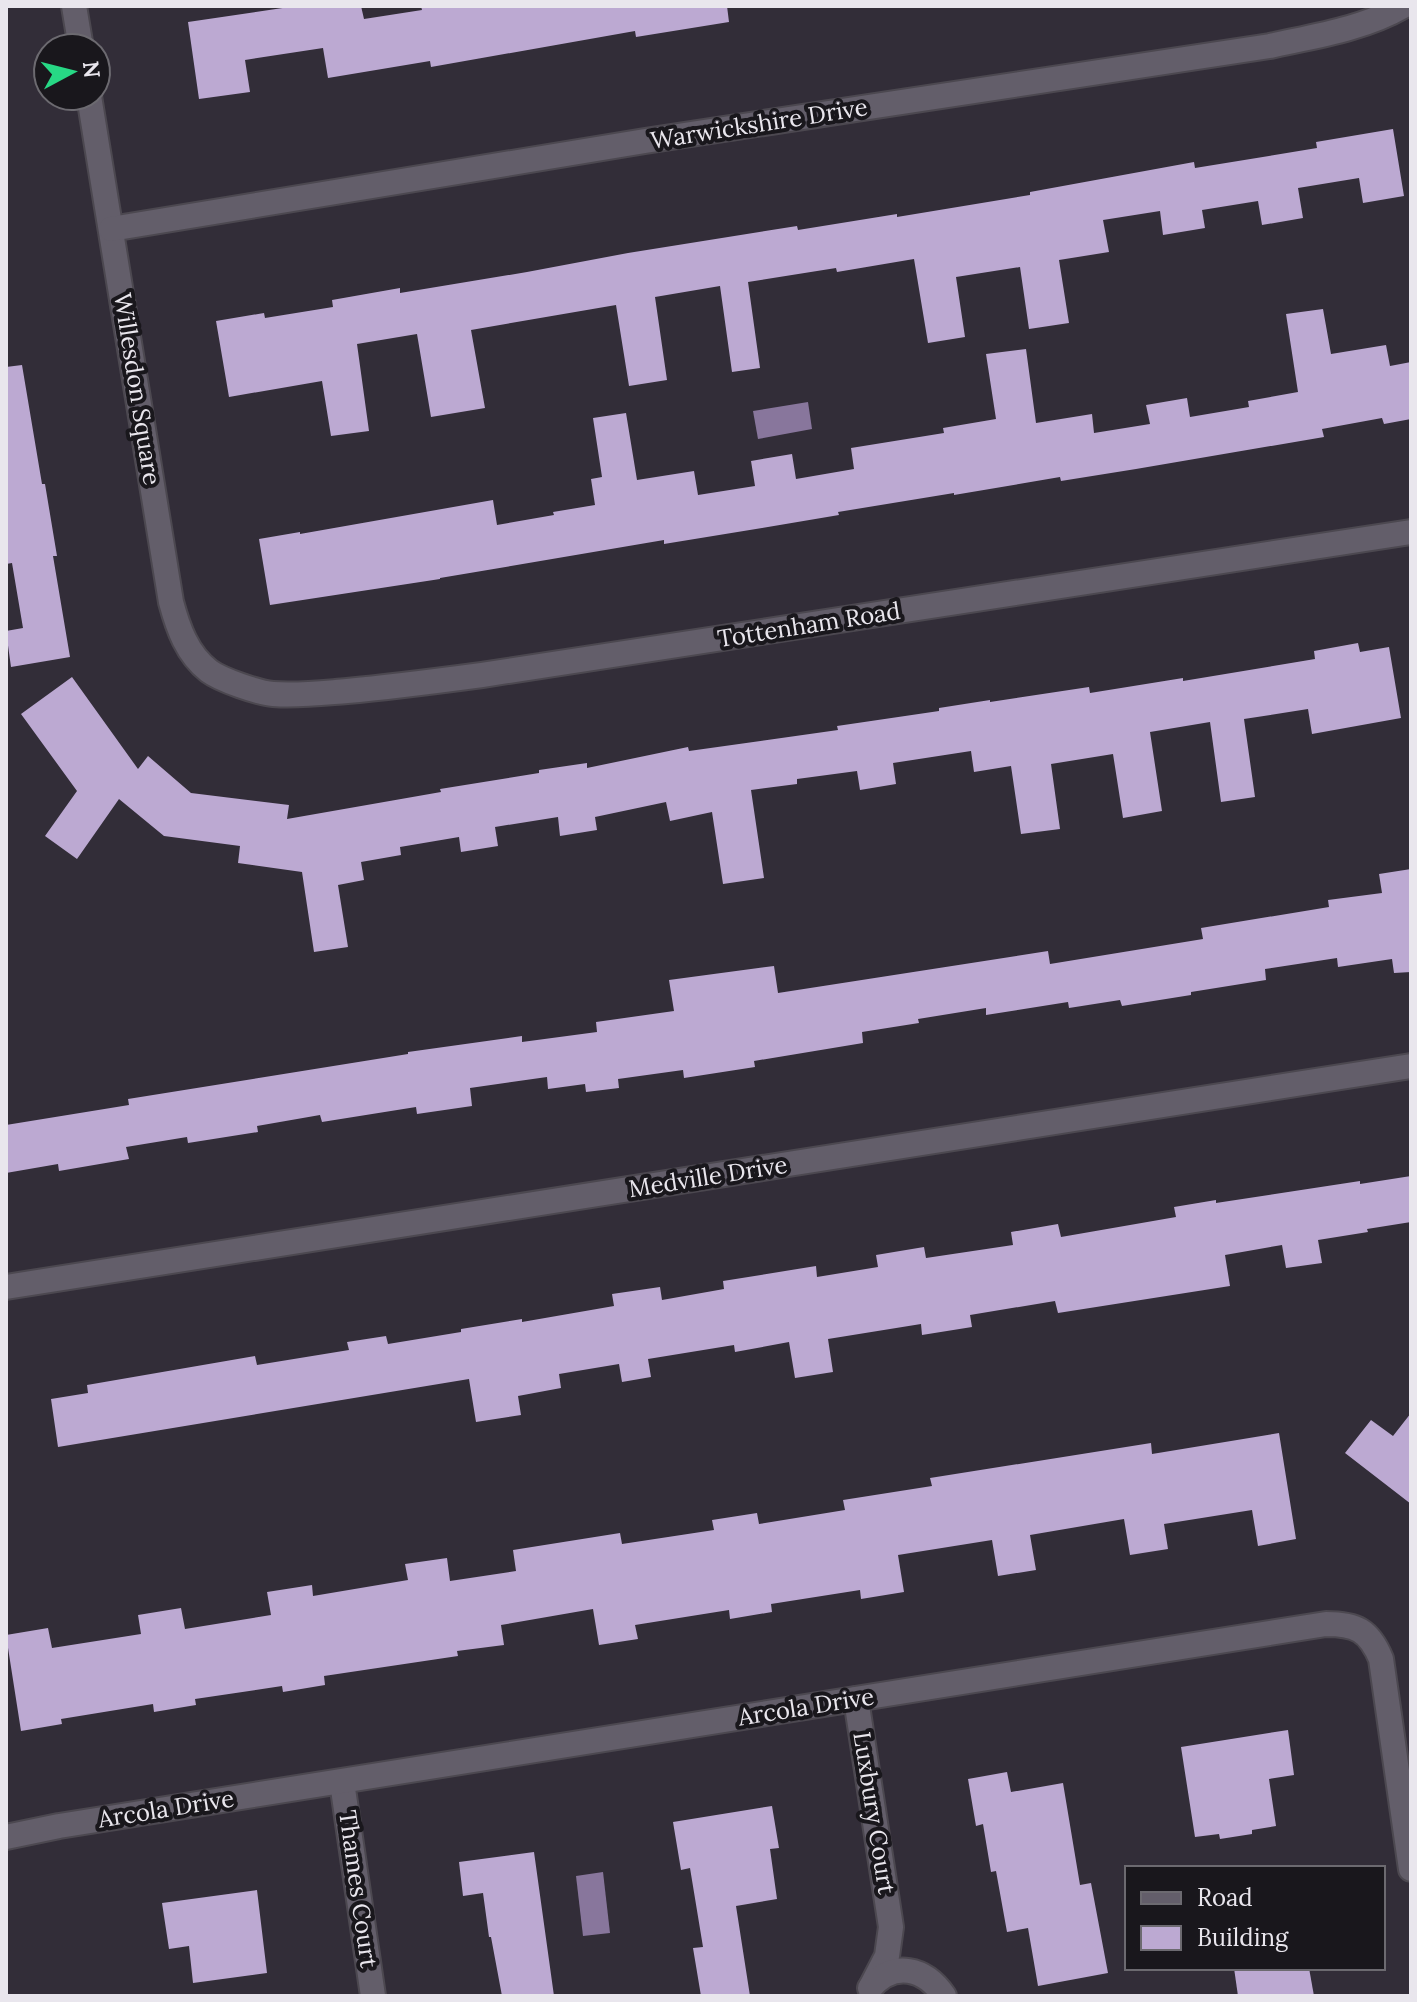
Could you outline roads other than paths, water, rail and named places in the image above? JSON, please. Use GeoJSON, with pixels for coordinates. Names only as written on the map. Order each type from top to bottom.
{"type":"FeatureCollection","features":[{"type":"Feature","properties":{"kind":"street"},"geometry":{"type":"LineString","coordinates":[[74,6],[78,32]]}},
{"type":"Feature","properties":{"kind":"street","name":"Warwickshire Drive"},"geometry":{"type":"LineString","coordinates":[[111,229],[645,141],[1270,46],[1336,31],[1403,6]]}},
{"type":"Feature","properties":{"kind":"street","name":"Willesdon Square"},"geometry":{"type":"LineString","coordinates":[[92,112],[171,602],[178,628],[188,648],[210,671]]}},
{"type":"Feature","properties":{"kind":"street","name":"Tottenham Road"},"geometry":{"type":"LineString","coordinates":[[210,671],[269,694],[302,695],[375,689],[1411,532]]}},
{"type":"Feature","properties":{"kind":"street","name":"Medville Drive"},"geometry":{"type":"LineString","coordinates":[[6,1287],[1411,1066]]}},
{"type":"Feature","properties":{"kind":"street","name":"Arcola Drive"},"geometry":{"type":"LineString","coordinates":[[6,1837],[59,1826],[1326,1624],[1344,1624],[1361,1630],[1374,1643],[1381,1659],[1411,1869]]}},
{"type":"Feature","properties":{"kind":"street","name":"Luxbury Court"},"geometry":{"type":"LineString","coordinates":[[856,1699],[891,1927],[887,1956],[869,1990]]}},
{"type":"Feature","properties":{"kind":"street","name":"Thames Court"},"geometry":{"type":"LineString","coordinates":[[342,1782],[373,1996]]}},
{"type":"Feature","properties":{"kind":"street","name":"Luxbury Court"},"geometry":{"type":"LineString","coordinates":[[891,1927],[904,1953],[944,1996]]}},
{"type":"Feature","properties":{"kind":"street","name":"Luxbury Court"},"geometry":{"type":"LineString","coordinates":[[869,1990],[884,1976],[897,1971],[925,1975]]}}]}
